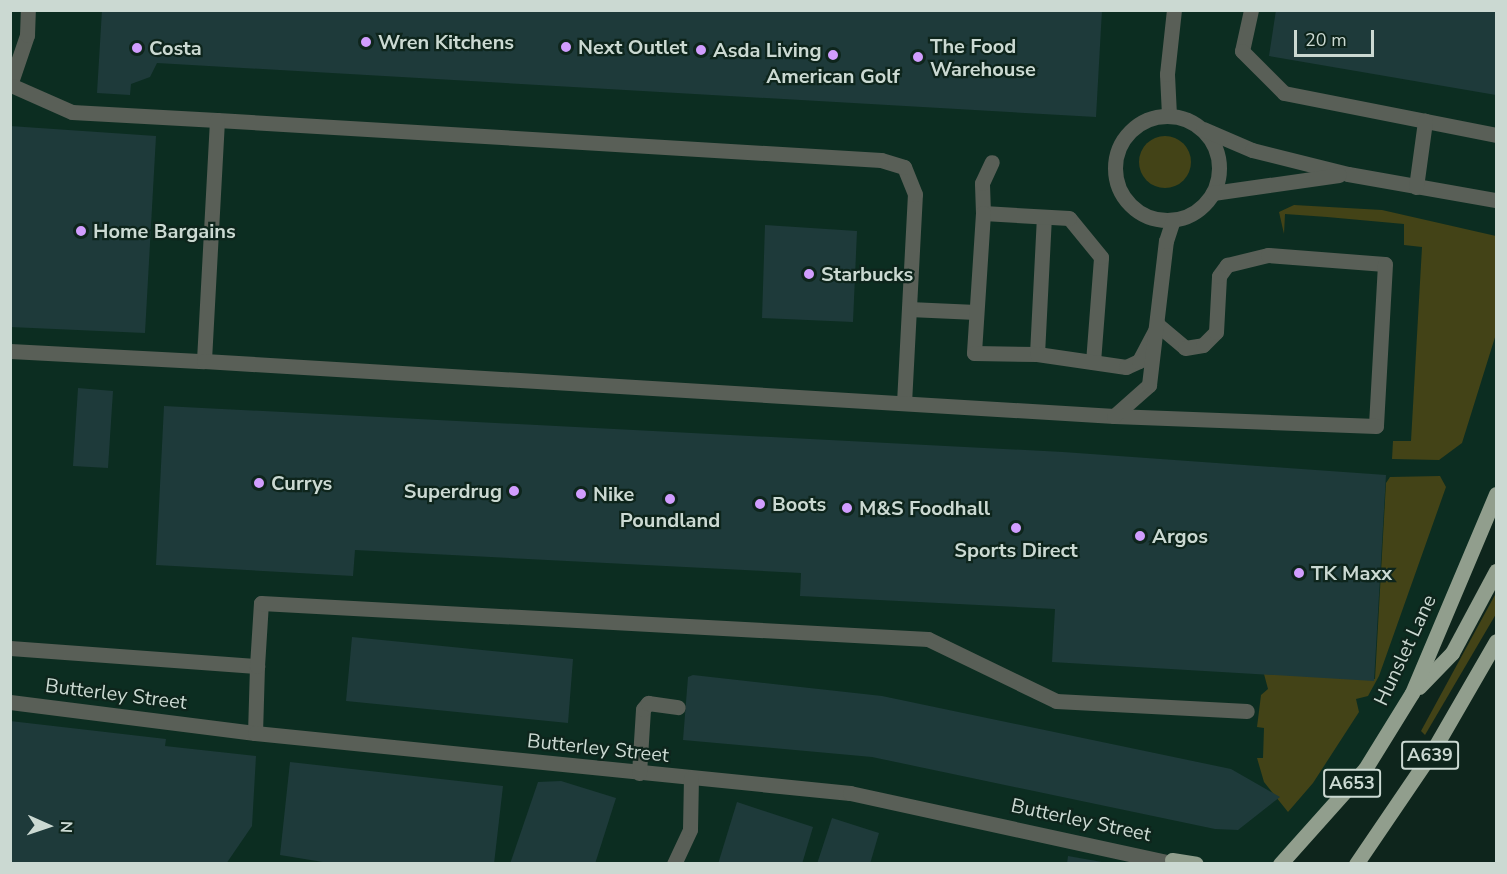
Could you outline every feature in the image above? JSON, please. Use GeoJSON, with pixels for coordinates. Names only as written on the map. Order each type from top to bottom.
{"type":"FeatureCollection","features":[{"type":"Feature","properties":{"kind":"main road","name":"Hunslet Lane"},"geometry":{"type":"LineString","coordinates":[[1277,863],[1365,770],[1412,693],[1497,494]]}},
{"type":"Feature","properties":{"kind":"main road","name":"A653"},"geometry":{"type":"LineString","coordinates":[[1412,693],[1452,653],[1497,571]]}},
{"type":"Feature","properties":{"kind":"main road","name":"A639"},"geometry":{"type":"LineString","coordinates":[[1356,864],[1432,752],[1497,641]]}},
{"type":"Feature","properties":{"kind":"main road"},"geometry":{"type":"LineString","coordinates":[[1174,862],[1196,864]]}},
{"type":"Feature","properties":{"kind":"street"},"geometry":{"type":"LineString","coordinates":[[28,10],[27,35],[12,86],[72,112],[892,163],[904,167],[915,194],[904,403]]}},
{"type":"Feature","properties":{"kind":"street"},"geometry":{"type":"LineString","coordinates":[[1169,115],[1167,74],[1174,10]]}},
{"type":"Feature","properties":{"kind":"street"},"geometry":{"type":"LineString","coordinates":[[1251,10],[1242,51],[1284,93],[1497,135]]}},
{"type":"Feature","properties":{"kind":"street"},"geometry":{"type":"LineString","coordinates":[[1348,174],[1213,193],[1189,215],[1173,220],[1159,220],[1133,208],[1122,196],[1115,165],[1126,135],[1138,124],[1169,115],[1252,150],[1348,174],[1497,200]]}},
{"type":"Feature","properties":{"kind":"street"},"geometry":{"type":"LineString","coordinates":[[204,361],[217,120]]}},
{"type":"Feature","properties":{"kind":"street"},"geometry":{"type":"LineString","coordinates":[[1416,187],[1425,121]]}},
{"type":"Feature","properties":{"kind":"street"},"geometry":{"type":"LineString","coordinates":[[1202,129],[1219,161],[1213,193]]}},
{"type":"Feature","properties":{"kind":"street"},"geometry":{"type":"LineString","coordinates":[[992,162],[982,183],[983,213],[974,353],[1037,354],[1126,367],[1139,361],[1158,325]]}},
{"type":"Feature","properties":{"kind":"street"},"geometry":{"type":"LineString","coordinates":[[983,213],[1069,218],[1101,257],[1093,362]]}},
{"type":"Feature","properties":{"kind":"street"},"geometry":{"type":"LineString","coordinates":[[1037,354],[1044,217]]}},
{"type":"Feature","properties":{"kind":"street"},"geometry":{"type":"LineString","coordinates":[[1114,416],[1149,385],[1158,325],[1166,241],[1173,220]]}},
{"type":"Feature","properties":{"kind":"street"},"geometry":{"type":"LineString","coordinates":[[10,351],[1114,416],[1376,426],[1385,264],[1268,255],[1227,265],[1219,276],[1216,332],[1203,345],[1185,348],[1158,325]]}},
{"type":"Feature","properties":{"kind":"street"},"geometry":{"type":"LineString","coordinates":[[909,309],[976,312]]}},
{"type":"Feature","properties":{"kind":"street"},"geometry":{"type":"LineString","coordinates":[[255,733],[261,603],[928,639],[1056,701],[1247,711]]}},
{"type":"Feature","properties":{"kind":"street"},"geometry":{"type":"LineString","coordinates":[[10,648],[257,666]]}},
{"type":"Feature","properties":{"kind":"street","name":"Butterley Street"},"geometry":{"type":"LineString","coordinates":[[10,702],[255,733],[850,794],[1174,862]]}},
{"type":"Feature","properties":{"kind":"street"},"geometry":{"type":"LineString","coordinates":[[639,773],[644,709],[648,703],[678,707]]}},
{"type":"Feature","properties":{"kind":"street"},"geometry":{"type":"LineString","coordinates":[[674,864],[690,829],[691,778]]}},
{"type":"Feature","properties":{"kind":"shaded area"},"geometry":{"type":"Polygon","coordinates":[[[10,11],[1496,11],[1496,494],[1412,693],[1365,769],[1280,863],[11,863],[10,11]]]}},
{"type":"Feature","properties":{"kind":"shaded area"},"geometry":{"type":"Polygon","coordinates":[[[1165,136],[1175,138],[1183,144],[1189,152],[1191,162],[1189,172],[1183,180],[1175,186],[1165,188],[1155,186],[1147,180],[1141,172],[1139,162],[1141,152],[1147,144],[1155,138],[1165,136]]]}},
{"type":"Feature","properties":{"kind":"shaded area"},"geometry":{"type":"Polygon","coordinates":[[[1294,205],[1382,210],[1496,236],[1496,334],[1462,443],[1439,460],[1392,459],[1393,441],[1411,441],[1422,247],[1404,245],[1404,224],[1285,214],[1284,234],[1279,212],[1294,205]]]}},
{"type":"Feature","properties":{"kind":"shaded area"},"geometry":{"type":"Polygon","coordinates":[[[1440,476],[1446,487],[1379,676],[1368,696],[1356,699],[1359,712],[1313,783],[1288,812],[1264,782],[1257,758],[1263,758],[1264,728],[1257,727],[1261,695],[1268,689],[1264,674],[1375,679],[1386,483],[1390,477],[1440,476]]]}},
{"type":"Feature","properties":{"kind":"shaded area"},"geometry":{"type":"Polygon","coordinates":[[[1496,593],[1496,614],[1425,735],[1421,731],[1496,593]]]}},
{"type":"Feature","properties":{"kind":"building"},"geometry":{"type":"Polygon","coordinates":[[[102,10],[1102,10],[1096,117],[157,63],[150,77],[131,84],[130,95],[97,93],[102,10]]]}},
{"type":"Feature","properties":{"kind":"building"},"geometry":{"type":"Polygon","coordinates":[[[1276,10],[1496,10],[1496,95],[1269,56],[1276,10]]]}},
{"type":"Feature","properties":{"kind":"building","name":"Home Bargains"},"geometry":{"type":"Polygon","coordinates":[[[10,126],[156,136],[145,333],[10,327],[10,126]]]}},
{"type":"Feature","properties":{"kind":"building","name":"Starbucks"},"geometry":{"type":"Polygon","coordinates":[[[765,225],[857,231],[853,322],[762,318],[765,225]]]}},
{"type":"Feature","properties":{"kind":"building"},"geometry":{"type":"Polygon","coordinates":[[[78,388],[113,391],[108,468],[73,466],[78,388]]]}},
{"type":"Feature","properties":{"kind":"building"},"geometry":{"type":"Polygon","coordinates":[[[164,406],[1063,452],[1386,475],[1374,681],[1052,662],[1055,609],[800,596],[801,573],[355,550],[353,576],[156,565],[164,406]]]}},
{"type":"Feature","properties":{"kind":"building"},"geometry":{"type":"Polygon","coordinates":[[[352,637],[573,659],[568,723],[346,701],[352,637]]]}},
{"type":"Feature","properties":{"kind":"building"},"geometry":{"type":"Polygon","coordinates":[[[693,675],[882,696],[1231,769],[1280,797],[1238,830],[1215,829],[872,757],[683,740],[688,677],[693,675]]]}},
{"type":"Feature","properties":{"kind":"building"},"geometry":{"type":"Polygon","coordinates":[[[10,721],[166,739],[165,746],[256,756],[252,826],[226,864],[10,864],[10,721]]]}},
{"type":"Feature","properties":{"kind":"building"},"geometry":{"type":"Polygon","coordinates":[[[290,762],[503,786],[494,864],[335,864],[280,855],[290,762]]]}},
{"type":"Feature","properties":{"kind":"building"},"geometry":{"type":"Polygon","coordinates":[[[561,781],[616,798],[595,864],[510,864],[538,782],[561,781]]]}},
{"type":"Feature","properties":{"kind":"building"},"geometry":{"type":"Polygon","coordinates":[[[737,802],[813,827],[802,864],[718,864],[737,802]]]}},
{"type":"Feature","properties":{"kind":"building"},"geometry":{"type":"Polygon","coordinates":[[[832,818],[879,833],[870,864],[817,864],[832,818]]]}},
{"type":"Feature","properties":{"kind":"building"},"geometry":{"type":"Polygon","coordinates":[[[1068,856],[1102,862],[1102,864],[1067,864],[1068,856]]]}},
{"type":"Feature","properties":{"kind":"place","name":"Wren Kitchens"},"geometry":{"type":"Point","coordinates":[366,42]}},
{"type":"Feature","properties":{"kind":"place","name":"Next Outlet"},"geometry":{"type":"Point","coordinates":[566,47]}},
{"type":"Feature","properties":{"kind":"place","name":"Costa"},"geometry":{"type":"Point","coordinates":[137,48]}},
{"type":"Feature","properties":{"kind":"place","name":"Asda Living"},"geometry":{"type":"Point","coordinates":[701,50]}},
{"type":"Feature","properties":{"kind":"place","name":"American Golf"},"geometry":{"type":"Point","coordinates":[833,55]}},
{"type":"Feature","properties":{"kind":"place","name":"The Food Warehouse"},"geometry":{"type":"Point","coordinates":[918,57]}},
{"type":"Feature","properties":{"kind":"place","name":"Home Bargains"},"geometry":{"type":"Point","coordinates":[81,231]}},
{"type":"Feature","properties":{"kind":"place","name":"Starbucks"},"geometry":{"type":"Point","coordinates":[809,274]}},
{"type":"Feature","properties":{"kind":"place","name":"Currys"},"geometry":{"type":"Point","coordinates":[259,483]}},
{"type":"Feature","properties":{"kind":"place","name":"Superdrug"},"geometry":{"type":"Point","coordinates":[514,491]}},
{"type":"Feature","properties":{"kind":"place","name":"Nike"},"geometry":{"type":"Point","coordinates":[581,494]}},
{"type":"Feature","properties":{"kind":"place","name":"Poundland"},"geometry":{"type":"Point","coordinates":[670,499]}},
{"type":"Feature","properties":{"kind":"place","name":"Boots"},"geometry":{"type":"Point","coordinates":[760,504]}},
{"type":"Feature","properties":{"kind":"place","name":"M&S Foodhall"},"geometry":{"type":"Point","coordinates":[847,508]}},
{"type":"Feature","properties":{"kind":"place","name":"Sports Direct"},"geometry":{"type":"Point","coordinates":[1016,528]}},
{"type":"Feature","properties":{"kind":"place","name":"Argos"},"geometry":{"type":"Point","coordinates":[1140,536]}},
{"type":"Feature","properties":{"kind":"place","name":"TK Maxx"},"geometry":{"type":"Point","coordinates":[1299,573]}}]}
